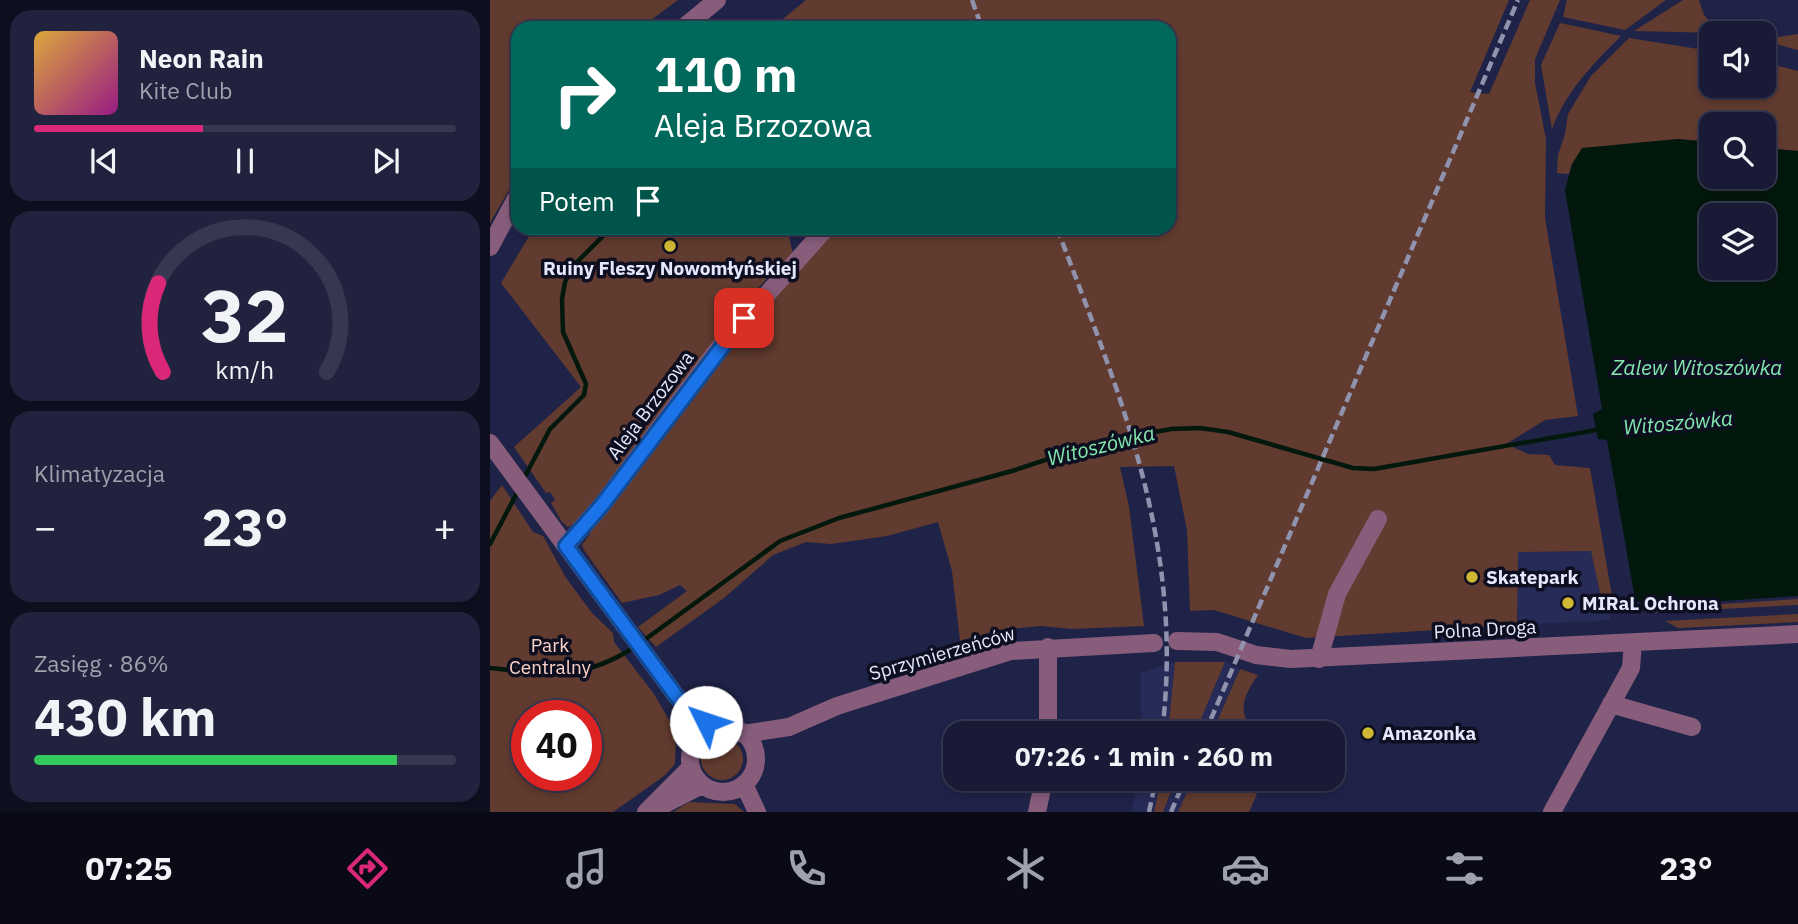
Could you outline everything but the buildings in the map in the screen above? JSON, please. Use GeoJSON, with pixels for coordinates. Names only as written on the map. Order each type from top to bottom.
{"type":"FeatureCollection","features":[{"type":"Feature","properties":{"kind":"street"},"geometry":{"type":"LineString","coordinates":[[692,21],[717,0]]}},
{"type":"Feature","properties":{"kind":"street"},"geometry":{"type":"LineString","coordinates":[[490,247],[511,208]]}},
{"type":"Feature","properties":{"kind":"street","name":"Aleja Brzozowa"},"geometry":{"type":"LineString","coordinates":[[566,546],[602,505],[719,348],[821,235]]}},
{"type":"Feature","properties":{"kind":"street"},"geometry":{"type":"LineString","coordinates":[[490,443],[677,697],[696,740]]}},
{"type":"Feature","properties":{"kind":"street"},"geometry":{"type":"LineString","coordinates":[[1319,659],[1337,594],[1378,519]]}},
{"type":"Feature","properties":{"kind":"street","name":"Polna Droga"},"geometry":{"type":"LineString","coordinates":[[1177,642],[1217,642],[1256,655],[1319,659],[1798,634]]}},
{"type":"Feature","properties":{"kind":"street","name":"Sprzymierzeńców"},"geometry":{"type":"LineString","coordinates":[[743,734],[789,727],[837,706],[1011,652],[1048,647],[1154,643]]}},
{"type":"Feature","properties":{"kind":"street"},"geometry":{"type":"LineString","coordinates":[[1552,812],[1631,668],[1633,643]]}},
{"type":"Feature","properties":{"kind":"street"},"geometry":{"type":"LineString","coordinates":[[1048,647],[1048,721]]}},
{"type":"Feature","properties":{"kind":"street"},"geometry":{"type":"LineString","coordinates":[[677,697],[713,727]]}},
{"type":"Feature","properties":{"kind":"street"},"geometry":{"type":"LineString","coordinates":[[1611,704],[1692,727]]}},
{"type":"Feature","properties":{"kind":"street"},"geometry":{"type":"LineString","coordinates":[[713,727],[730,727],[743,734],[755,757],[751,776],[744,784],[723,792],[702,785],[691,767],[690,758],[696,740],[713,727]]}},
{"type":"Feature","properties":{"kind":"street","name":"Sprzymierzeńców"},"geometry":{"type":"LineString","coordinates":[[755,757],[789,727]]}},
{"type":"Feature","properties":{"kind":"street"},"geometry":{"type":"LineString","coordinates":[[648,812],[691,767]]}},
{"type":"Feature","properties":{"kind":"street"},"geometry":{"type":"LineString","coordinates":[[744,784],[757,812]]}},
{"type":"Feature","properties":{"kind":"street"},"geometry":{"type":"LineString","coordinates":[[648,812],[702,785]]}},
{"type":"Feature","properties":{"kind":"street"},"geometry":{"type":"LineString","coordinates":[[1037,812],[1041,791]]}},
{"type":"Feature","properties":{"kind":"shaded area"},"geometry":{"type":"Polygon","coordinates":[[[1592,551],[1604,611],[1611,612],[1610,620],[1517,625],[1518,552],[1592,551]]]}},
{"type":"Feature","properties":{"kind":"shaded area"},"geometry":{"type":"Polygon","coordinates":[[[1175,662],[1169,721],[1141,721],[1141,673],[1175,662]]]}},
{"type":"Feature","properties":{"kind":"shaded area"},"geometry":{"type":"Polygon","coordinates":[[[1225,662],[1240,669],[1217,721],[1200,721],[1225,662]]]}},
{"type":"Feature","properties":{"kind":"shaded area"},"geometry":{"type":"Polygon","coordinates":[[[1135,791],[1158,791],[1154,812],[1132,812],[1135,791]]]}},
{"type":"Feature","properties":{"kind":"shaded area"},"geometry":{"type":"Polygon","coordinates":[[[1171,791],[1188,791],[1178,812],[1163,812],[1171,791]]]}},
{"type":"Feature","properties":{"kind":"green space"},"geometry":{"type":"Polygon","coordinates":[[[490,0],[678,0],[650,21],[511,21],[511,186],[490,223],[490,0]]]}},
{"type":"Feature","properties":{"kind":"green space"},"geometry":{"type":"Polygon","coordinates":[[[806,0],[1509,0],[1470,92],[1489,94],[1530,0],[1560,0],[1535,59],[1535,83],[1546,139],[1545,218],[1578,416],[1545,420],[1506,444],[1528,454],[1549,455],[1555,465],[1590,468],[1612,596],[1611,612],[1604,611],[1591,551],[1518,552],[1517,625],[1306,638],[1214,610],[1190,611],[1187,530],[1174,466],[1120,467],[1129,507],[1144,626],[1072,629],[1041,626],[998,630],[960,641],[952,571],[938,522],[887,536],[831,544],[806,542],[773,555],[724,598],[656,647],[638,627],[687,591],[680,585],[659,595],[622,603],[584,550],[582,545],[590,534],[590,525],[749,320],[828,235],[1176,235],[1176,21],[780,21],[806,0]]]}},
{"type":"Feature","properties":{"kind":"green space"},"geometry":{"type":"Polygon","coordinates":[[[1567,0],[1666,0],[1625,30],[1563,17],[1567,0]]]}},
{"type":"Feature","properties":{"kind":"green space"},"geometry":{"type":"Polygon","coordinates":[[[1683,0],[1699,0],[1704,15],[1709,21],[1699,21],[1699,33],[1634,31],[1683,0]]]}},
{"type":"Feature","properties":{"kind":"green space"},"geometry":{"type":"Polygon","coordinates":[[[1560,23],[1621,36],[1573,90],[1552,129],[1541,65],[1560,23]]]}},
{"type":"Feature","properties":{"kind":"green space"},"geometry":{"type":"Polygon","coordinates":[[[1798,34],[1798,50],[1776,44],[1776,37],[1798,34]]]}},
{"type":"Feature","properties":{"kind":"green space"},"geometry":{"type":"Polygon","coordinates":[[[1629,38],[1699,49],[1699,98],[1776,98],[1776,65],[1798,71],[1798,151],[1776,149],[1776,112],[1699,112],[1699,141],[1677,139],[1572,164],[1569,174],[1557,173],[1558,155],[1568,114],[1591,76],[1629,38]]]}},
{"type":"Feature","properties":{"kind":"green space"},"geometry":{"type":"Polygon","coordinates":[[[530,235],[789,235],[793,254],[754,292],[697,363],[597,501],[568,527],[551,503],[555,500],[550,492],[546,493],[514,447],[581,387],[501,283],[530,235]]]}},
{"type":"Feature","properties":{"kind":"green space","name":"Park Centralny"},"geometry":{"type":"Polygon","coordinates":[[[502,485],[533,532],[543,536],[566,578],[592,613],[613,633],[614,642],[654,694],[676,732],[675,764],[664,776],[613,812],[490,812],[490,501],[502,485]]]}},
{"type":"Feature","properties":{"kind":"green space"},"geometry":{"type":"Polygon","coordinates":[[[1798,599],[1798,605],[1645,613],[1645,609],[1798,599]]]}},
{"type":"Feature","properties":{"kind":"green space"},"geometry":{"type":"Polygon","coordinates":[[[1798,614],[1798,622],[1678,628],[1665,621],[1798,614]]]}},
{"type":"Feature","properties":{"kind":"green space"},"geometry":{"type":"Polygon","coordinates":[[[1175,662],[1225,662],[1200,721],[1169,721],[1175,662]]]}},
{"type":"Feature","properties":{"kind":"green space"},"geometry":{"type":"Polygon","coordinates":[[[1240,669],[1258,675],[1245,698],[1244,711],[1248,721],[1217,721],[1240,669]]]}},
{"type":"Feature","properties":{"kind":"green space"},"geometry":{"type":"Polygon","coordinates":[[[722,738],[737,744],[743,759],[737,774],[722,780],[707,774],[701,759],[707,744],[722,738]]]}},
{"type":"Feature","properties":{"kind":"green space"},"geometry":{"type":"Polygon","coordinates":[[[1158,791],[1171,791],[1163,812],[1154,812],[1158,791]]]}},
{"type":"Feature","properties":{"kind":"green space"},"geometry":{"type":"Polygon","coordinates":[[[1188,791],[1251,791],[1257,794],[1249,812],[1178,812],[1188,791]]]}},
{"type":"Feature","properties":{"kind":"green space"},"geometry":{"type":"Polygon","coordinates":[[[689,802],[735,804],[744,812],[673,812],[689,802]]]}},
{"type":"Feature","properties":{"kind":"water","name":"Zalew Witoszówka"},"geometry":{"type":"Polygon","coordinates":[[[1677,139],[1699,141],[1699,189],[1776,189],[1776,149],[1798,151],[1798,596],[1644,606],[1635,599],[1607,440],[1598,439],[1593,414],[1602,409],[1565,190],[1572,164],[1582,148],[1677,139]]]}},
{"type":"Feature","properties":{"kind":"waterway"},"geometry":{"type":"LineString","coordinates":[[523,480],[550,429],[584,395],[586,384],[563,332],[562,299],[565,282],[574,265],[604,235]]}},
{"type":"Feature","properties":{"kind":"waterway","name":"Witoszówka"},"geometry":{"type":"LineString","coordinates":[[643,641],[780,541],[839,518],[1012,471],[1100,442],[1171,429],[1200,428],[1228,432],[1353,468],[1374,469],[1602,429]]}},
{"type":"Feature","properties":{"kind":"waterway"},"geometry":{"type":"LineString","coordinates":[[490,544],[518,491]]}},
{"type":"Feature","properties":{"kind":"waterway","name":"Witoszówka"},"geometry":{"type":"LineString","coordinates":[[490,668],[549,673],[582,670],[599,665],[636,646]]}},
{"type":"Feature","properties":{"kind":"railway"},"geometry":{"type":"LineString","coordinates":[[972,0],[980,21]]}},
{"type":"Feature","properties":{"kind":"railway"},"geometry":{"type":"LineString","coordinates":[[1210,721],[1518,0]]}},
{"type":"Feature","properties":{"kind":"railway"},"geometry":{"type":"LineString","coordinates":[[1060,235],[1124,413],[1156,536],[1164,599],[1167,665],[1163,721]]}},
{"type":"Feature","properties":{"kind":"railway"},"geometry":{"type":"LineString","coordinates":[[1149,812],[1153,791]]}},
{"type":"Feature","properties":{"kind":"railway"},"geometry":{"type":"LineString","coordinates":[[1171,812],[1180,791]]}},
{"type":"Feature","properties":{"kind":"place","name":"Ruiny Fleszy Nowomłyńskiej"},"geometry":{"type":"Point","coordinates":[670,246]}},
{"type":"Feature","properties":{"kind":"place","name":"Skatepark"},"geometry":{"type":"Point","coordinates":[1472,577]}},
{"type":"Feature","properties":{"kind":"place","name":"MIRaL Ochrona"},"geometry":{"type":"Point","coordinates":[1568,603]}},
{"type":"Feature","properties":{"kind":"place","name":"Amazonka"},"geometry":{"type":"Point","coordinates":[1368,733]}},
{"type":"Feature","properties":{"kind":"route"},"geometry":{"type":"LineString","coordinates":[[706,722],[677,697],[566,546],[602,505],[744,318]]}}]}
